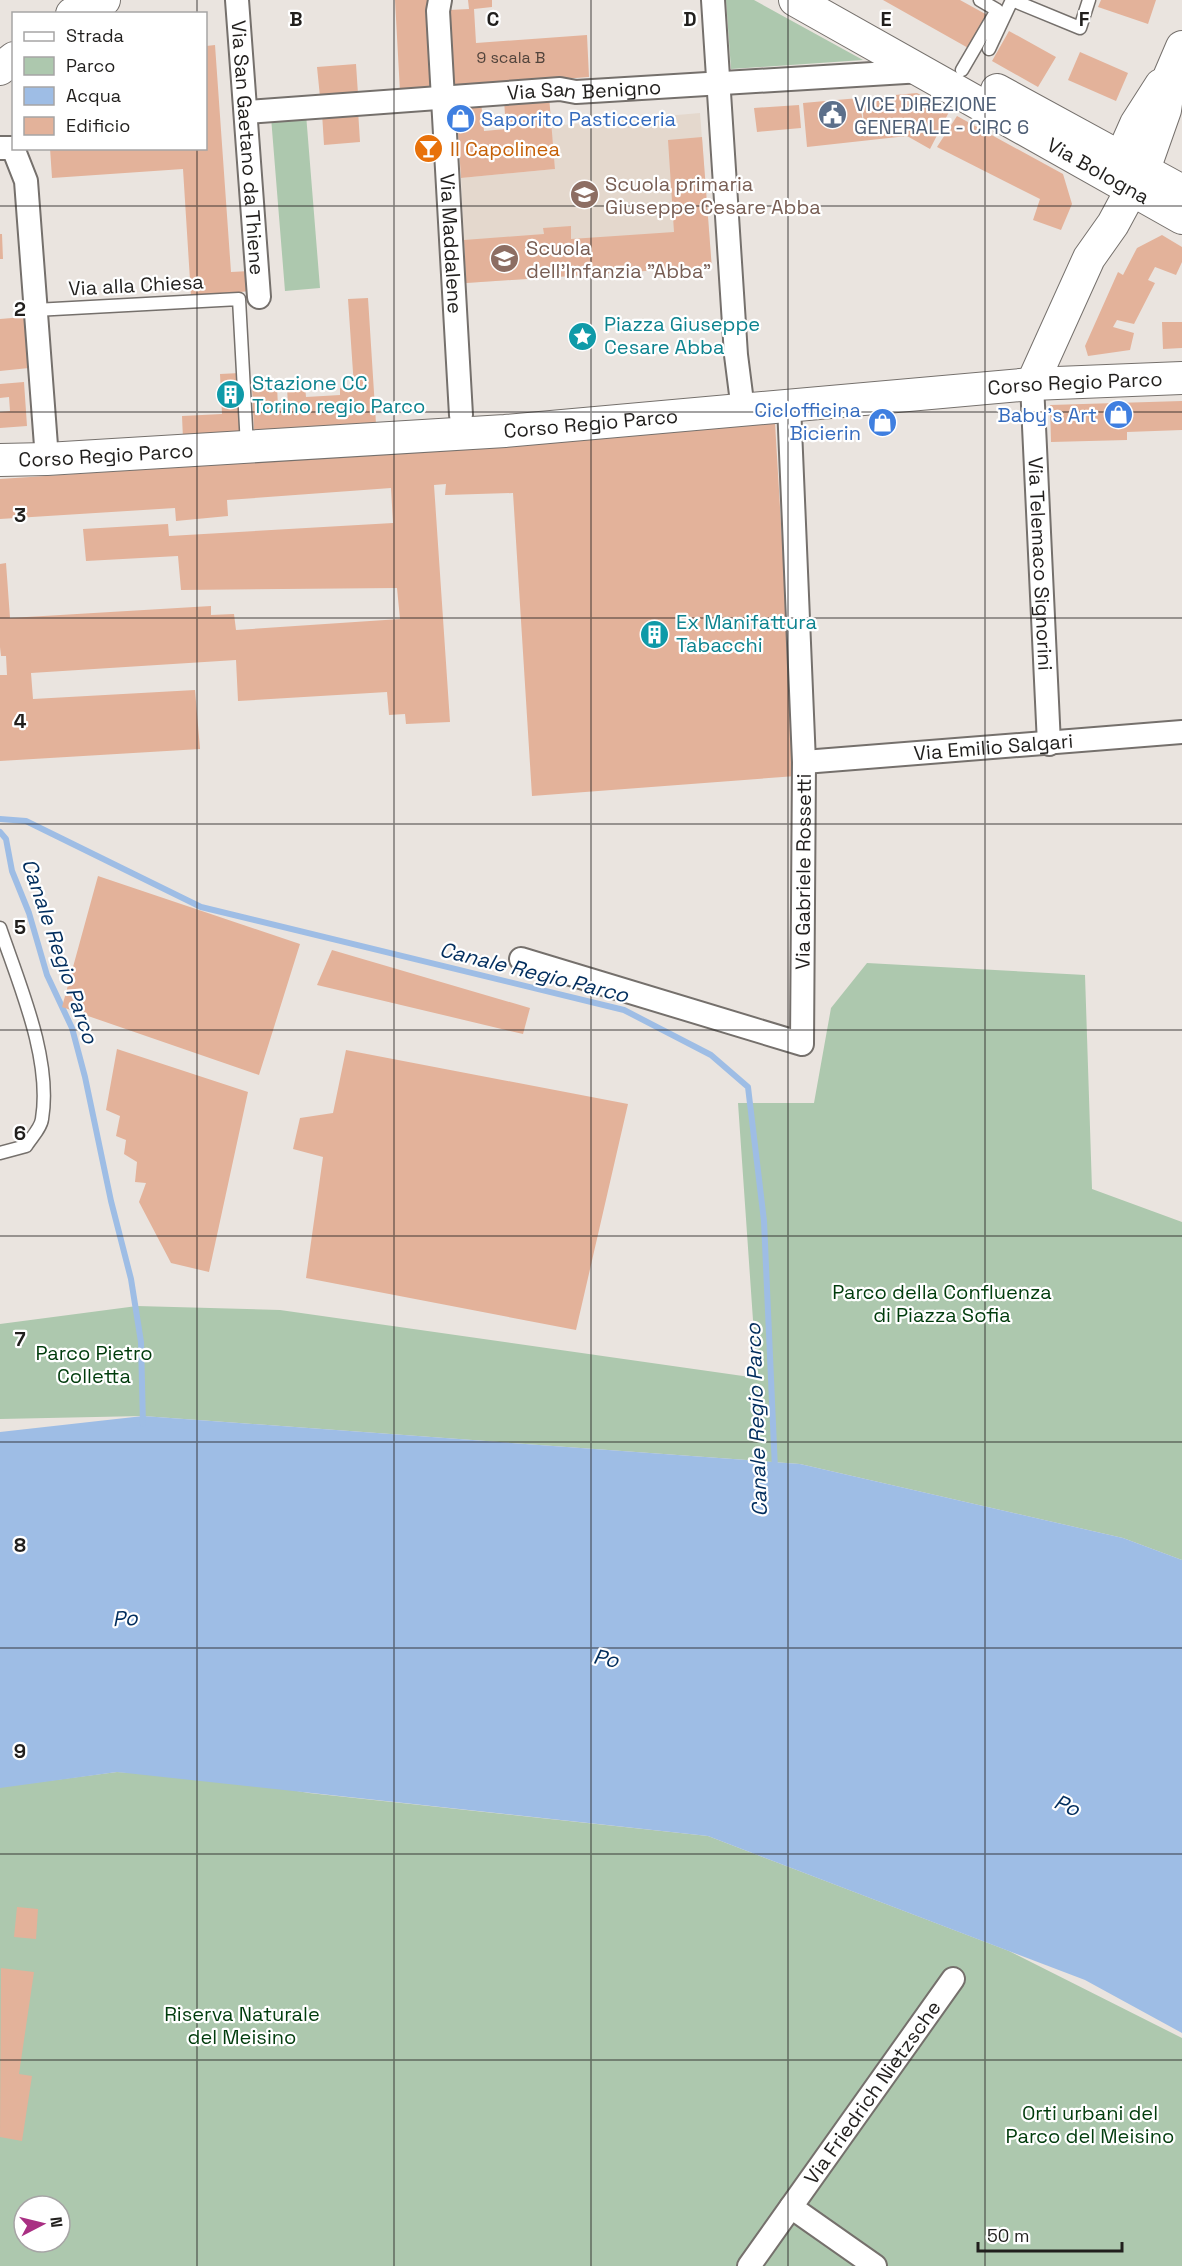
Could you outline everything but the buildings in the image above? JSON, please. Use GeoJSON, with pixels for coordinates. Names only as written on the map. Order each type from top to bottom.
{"type":"FeatureCollection","features":[{"type":"Feature","properties":{"kind":"street"},"geometry":{"type":"LineString","coordinates":[[77,12],[104,0]]}},
{"type":"Feature","properties":{"kind":"street","name":"Via San Gaetano da Thiene"},"geometry":{"type":"LineString","coordinates":[[237,0],[246,112],[249,298]]}},
{"type":"Feature","properties":{"kind":"street"},"geometry":{"type":"LineString","coordinates":[[713,0],[736,355],[743,410]]}},
{"type":"Feature","properties":{"kind":"street","name":"Via Bologna"},"geometry":{"type":"LineString","coordinates":[[795,0],[922,71],[1127,174],[1182,191]]}},
{"type":"Feature","properties":{"kind":"street","name":"Via Bologna"},"geometry":{"type":"LineString","coordinates":[[837,0],[962,70],[1127,174],[1182,218]]}},
{"type":"Feature","properties":{"kind":"street","name":"Via Maddalene"},"geometry":{"type":"LineString","coordinates":[[439,5],[442,98],[461,415]]}},
{"type":"Feature","properties":{"kind":"street"},"geometry":{"type":"LineString","coordinates":[[0,69],[12,60]]}},
{"type":"Feature","properties":{"kind":"street"},"geometry":{"type":"LineString","coordinates":[[1032,384],[1089,258],[1092,231],[1127,174],[1151,96],[1176,61]]}},
{"type":"Feature","properties":{"kind":"street","name":"Via San Benigno"},"geometry":{"type":"LineString","coordinates":[[246,112],[560,89],[576,92],[717,81],[922,71]]}},
{"type":"Feature","properties":{"kind":"street"},"geometry":{"type":"LineString","coordinates":[[14,150],[26,181],[47,459]]}},
{"type":"Feature","properties":{"kind":"street","name":"Corso Regio Parco"},"geometry":{"type":"LineString","coordinates":[[0,460],[505,431],[1032,384],[1182,378]]}},
{"type":"Feature","properties":{"kind":"street","name":"Via Telemaco Signorini"},"geometry":{"type":"LineString","coordinates":[[1032,384],[1049,744]]}},
{"type":"Feature","properties":{"kind":"street","name":"Via Gabriele Rossetti"},"geometry":{"type":"LineString","coordinates":[[521,959],[802,1044],[804,762],[789,405]]}},
{"type":"Feature","properties":{"kind":"street","name":"Via Emilio Salgari"},"geometry":{"type":"LineString","coordinates":[[804,762],[1182,732]]}},
{"type":"Feature","properties":{"kind":"street","name":"Via Friedrich Nietzsche"},"geometry":{"type":"LineString","coordinates":[[749,2266],[953,1979]]}},
{"type":"Feature","properties":{"kind":"street"},"geometry":{"type":"LineString","coordinates":[[791,2207],[875,2266]]}},
{"type":"Feature","properties":{"kind":"lane"},"geometry":{"type":"LineString","coordinates":[[962,70],[997,10],[980,0]]}},
{"type":"Feature","properties":{"kind":"lane"},"geometry":{"type":"LineString","coordinates":[[989,49],[1012,0],[1080,28],[1089,0]]}},
{"type":"Feature","properties":{"kind":"lane","name":"Via alla Chiesa"},"geometry":{"type":"LineString","coordinates":[[35,310],[249,298]]}},
{"type":"Feature","properties":{"kind":"lane","name":"Via San Gaetano da Thiene"},"geometry":{"type":"LineString","coordinates":[[247,447],[249,298]]}},
{"type":"Feature","properties":{"kind":"lane"},"geometry":{"type":"LineString","coordinates":[[0,928],[24,998],[44,1077],[42,1121],[26,1146],[0,1153]]}},
{"type":"Feature","properties":{"kind":"shaded area","name":"Scuola primaria Giuseppe Cesare Abba"},"geometry":{"type":"Polygon","coordinates":[[[700,113],[712,270],[676,272],[675,269],[466,283],[461,178],[555,169],[551,126],[700,113]]]}},
{"type":"Feature","properties":{"kind":"green space"},"geometry":{"type":"Polygon","coordinates":[[[726,0],[754,0],[863,60],[731,69],[726,0]]]}},
{"type":"Feature","properties":{"kind":"green space"},"geometry":{"type":"Polygon","coordinates":[[[306,114],[320,288],[285,291],[271,117],[306,114]]]}},
{"type":"Feature","properties":{"kind":"green space","name":"Parco della Confluenza di Piazza Sofia"},"geometry":{"type":"Polygon","coordinates":[[[867,963],[1085,975],[1092,1189],[1182,1222],[1182,1560],[1123,1538],[800,1464],[143,1416],[0,1419],[0,1324],[137,1306],[280,1310],[757,1378],[738,1103],[814,1103],[831,1008],[867,963]]]}},
{"type":"Feature","properties":{"kind":"green space","name":"Riserva Naturale del Meisino"},"geometry":{"type":"Polygon","coordinates":[[[117,1772],[219,1778],[309,1793],[708,1836],[1009,1951],[1182,2038],[1182,2266],[0,2266],[0,1787],[117,1772]]]}},
{"type":"Feature","properties":{"kind":"water","name":"Po"},"geometry":{"type":"Polygon","coordinates":[[[143,1416],[800,1464],[1123,1538],[1182,1560],[1182,2033],[1085,1980],[708,1836],[117,1772],[0,1788],[0,1432],[143,1416]]]}},
{"type":"Feature","properties":{"kind":"waterway","name":"Canale Regio Parco"},"geometry":{"type":"LineString","coordinates":[[0,819],[26,821],[201,907],[624,1010],[711,1055],[748,1087],[764,1221],[775,1469]]}},
{"type":"Feature","properties":{"kind":"waterway","name":"Canale Regio Parco"},"geometry":{"type":"LineString","coordinates":[[0,832],[6,839],[12,871],[29,913],[47,975],[72,1028],[85,1077],[111,1201],[131,1279],[141,1342],[143,1424]]}},
{"type":"Feature","properties":{"kind":"place","name":"VICE DIREZIONE GENERALE - CIRC 6"},"geometry":{"type":"Point","coordinates":[833,115]}},
{"type":"Feature","properties":{"kind":"place","name":"Saporito Pasticceria"},"geometry":{"type":"Point","coordinates":[460,119]}},
{"type":"Feature","properties":{"kind":"place","name":"Il Capolinea"},"geometry":{"type":"Point","coordinates":[429,149]}},
{"type":"Feature","properties":{"kind":"place","name":"Scuola primaria Giuseppe Cesare Abba"},"geometry":{"type":"Point","coordinates":[584,195]}},
{"type":"Feature","properties":{"kind":"place","name":"Scuola dell'Infanzia \"Abba\""},"geometry":{"type":"Point","coordinates":[505,259]}},
{"type":"Feature","properties":{"kind":"place","name":"Piazza Giuseppe Cesare Abba"},"geometry":{"type":"Point","coordinates":[583,336]}},
{"type":"Feature","properties":{"kind":"place","name":"Stazione CC Torino regio Parco"},"geometry":{"type":"Point","coordinates":[231,394]}},
{"type":"Feature","properties":{"kind":"place","name":"Baby's Art"},"geometry":{"type":"Point","coordinates":[1118,415]}},
{"type":"Feature","properties":{"kind":"place","name":"Ciclofficina Bicierin"},"geometry":{"type":"Point","coordinates":[882,422]}},
{"type":"Feature","properties":{"kind":"place","name":"Ex Manifattura Tabacchi"},"geometry":{"type":"Point","coordinates":[655,634]}},
{"type":"Feature","properties":{"kind":"park label","name":"Parco Pietro Colletta"},"geometry":{"type":"Point","coordinates":[94,1364]}},
{"type":"Feature","properties":{"kind":"park label","name":"Orti urbani del Parco del Meisino"},"geometry":{"type":"Point","coordinates":[1090,2124]}}]}
